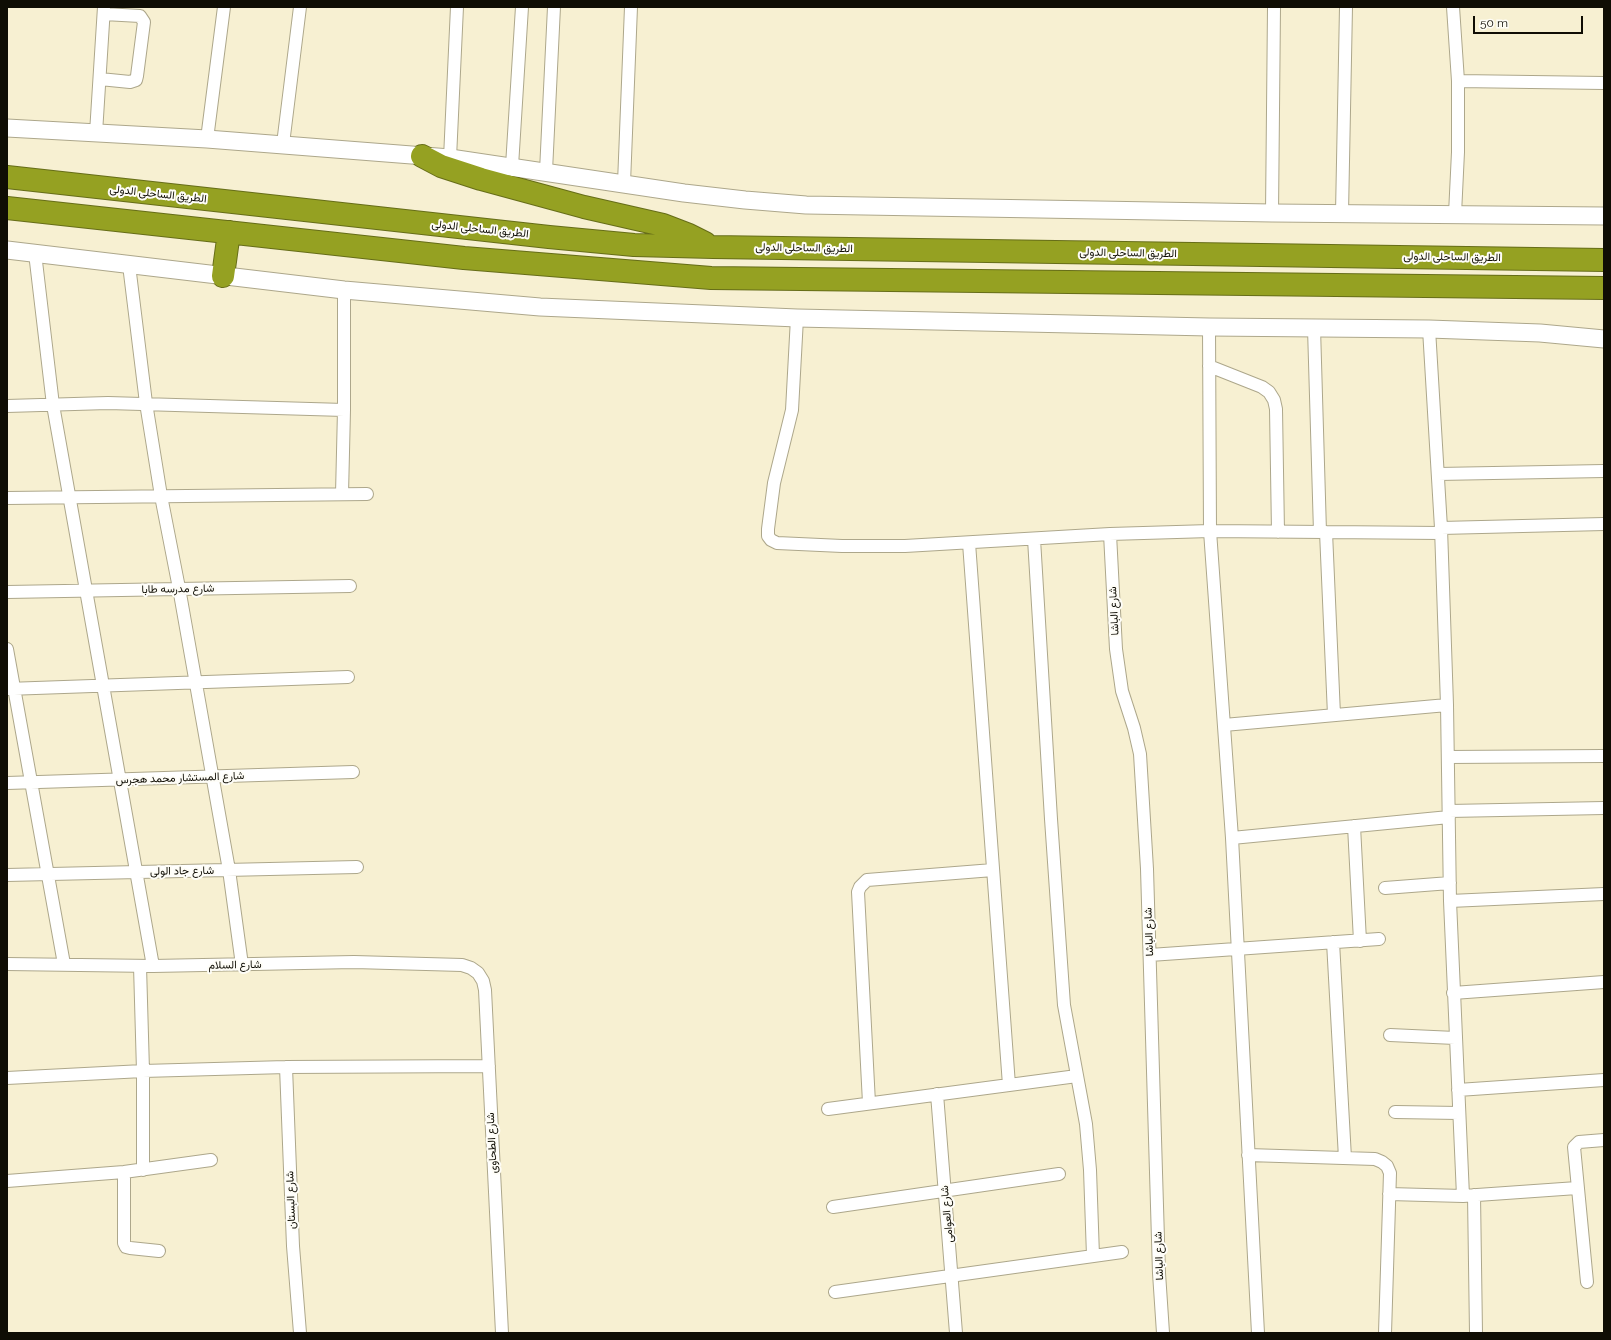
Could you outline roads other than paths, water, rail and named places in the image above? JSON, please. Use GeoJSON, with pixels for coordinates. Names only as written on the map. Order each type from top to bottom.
{"type":"FeatureCollection","features":[{"type":"Feature","properties":{"kind":"highway"},"geometry":{"type":"LineString","coordinates":[[422,156],[441,166],[481,180],[584,207],[663,225],[713,247]]}},
{"type":"Feature","properties":{"kind":"highway","name":"الطريق الساحلى الدولى"},"geometry":{"type":"LineString","coordinates":[[7,177],[549,237],[634,245],[1604,260]]}},
{"type":"Feature","properties":{"kind":"highway"},"geometry":{"type":"LineString","coordinates":[[7,208],[494,261],[711,278],[1604,288]]}},
{"type":"Feature","properties":{"kind":"highway"},"geometry":{"type":"LineString","coordinates":[[223,276],[229,232]]}},
{"type":"Feature","properties":{"kind":"street"},"geometry":{"type":"LineString","coordinates":[[207,139],[224,7]]}},
{"type":"Feature","properties":{"kind":"street"},"geometry":{"type":"LineString","coordinates":[[283,144],[300,7]]}},
{"type":"Feature","properties":{"kind":"street"},"geometry":{"type":"LineString","coordinates":[[450,158],[457,7]]}},
{"type":"Feature","properties":{"kind":"street"},"geometry":{"type":"LineString","coordinates":[[512,166],[522,7]]}},
{"type":"Feature","properties":{"kind":"street"},"geometry":{"type":"LineString","coordinates":[[546,171],[554,7]]}},
{"type":"Feature","properties":{"kind":"street"},"geometry":{"type":"LineString","coordinates":[[624,183],[631,7]]}},
{"type":"Feature","properties":{"kind":"street"},"geometry":{"type":"LineString","coordinates":[[1272,213],[1274,7]]}},
{"type":"Feature","properties":{"kind":"street"},"geometry":{"type":"LineString","coordinates":[[1342,213],[1346,7]]}},
{"type":"Feature","properties":{"kind":"street"},"geometry":{"type":"LineString","coordinates":[[1453,7],[1458,81],[1458,152],[1455,214]]}},
{"type":"Feature","properties":{"kind":"street"},"geometry":{"type":"LineString","coordinates":[[96,132],[104,10],[140,16],[144,22],[136,80],[130,82],[100,79]]}},
{"type":"Feature","properties":{"kind":"street"},"geometry":{"type":"LineString","coordinates":[[1458,81],[1604,83]]}},
{"type":"Feature","properties":{"kind":"street"},"geometry":{"type":"LineString","coordinates":[[7,128],[283,144],[450,158],[715,197],[806,205],[1272,213],[1604,216]]}},
{"type":"Feature","properties":{"kind":"street"},"geometry":{"type":"LineString","coordinates":[[7,250],[344,290],[540,308],[797,318],[1209,327],[1429,329],[1540,333],[1604,339]]}},
{"type":"Feature","properties":{"kind":"street"},"geometry":{"type":"LineString","coordinates":[[35,253],[53,405],[153,966]]}},
{"type":"Feature","properties":{"kind":"street"},"geometry":{"type":"LineString","coordinates":[[129,265],[146,403],[161,496],[179,588],[229,870],[242,965]]}},
{"type":"Feature","properties":{"kind":"street"},"geometry":{"type":"LineString","coordinates":[[342,494],[344,290]]}},
{"type":"Feature","properties":{"kind":"street"},"geometry":{"type":"LineString","coordinates":[[797,318],[792,410],[770,507],[768,536],[771,540],[777,543],[842,546],[905,546],[1110,534],[1210,531],[1323,532],[1441,530],[1604,524]]}},
{"type":"Feature","properties":{"kind":"street"},"geometry":{"type":"LineString","coordinates":[[1209,327],[1210,531],[1232,838],[1258,1333]]}},
{"type":"Feature","properties":{"kind":"street"},"geometry":{"type":"LineString","coordinates":[[1314,328],[1323,532],[1334,715]]}},
{"type":"Feature","properties":{"kind":"street"},"geometry":{"type":"LineString","coordinates":[[1429,329],[1441,530],[1447,704],[1450,901],[1455,1038],[1459,1113],[1468,1195],[1476,1333]]}},
{"type":"Feature","properties":{"kind":"street"},"geometry":{"type":"LineString","coordinates":[[1209,366],[1262,387],[1269,392],[1274,400],[1276,408],[1278,532]]}},
{"type":"Feature","properties":{"kind":"street"},"geometry":{"type":"LineString","coordinates":[[7,406],[146,403],[344,410]]}},
{"type":"Feature","properties":{"kind":"street"},"geometry":{"type":"LineString","coordinates":[[1438,474],[1604,471]]}},
{"type":"Feature","properties":{"kind":"street"},"geometry":{"type":"LineString","coordinates":[[7,498],[367,494]]}},
{"type":"Feature","properties":{"kind":"street","name":"شارع الباشا"},"geometry":{"type":"LineString","coordinates":[[1110,534],[1116,649],[1122,690],[1134,728],[1140,754],[1147,869],[1159,1273],[1163,1333]]}},
{"type":"Feature","properties":{"kind":"street"},"geometry":{"type":"LineString","coordinates":[[1034,539],[1064,1005],[1086,1124],[1090,1170],[1093,1256]]}},
{"type":"Feature","properties":{"kind":"street"},"geometry":{"type":"LineString","coordinates":[[969,543],[1009,1085]]}},
{"type":"Feature","properties":{"kind":"street","name":"شارع مدرسه طابا"},"geometry":{"type":"LineString","coordinates":[[7,592],[350,586]]}},
{"type":"Feature","properties":{"kind":"street"},"geometry":{"type":"LineString","coordinates":[[7,649],[10,689],[31,783],[64,964]]}},
{"type":"Feature","properties":{"kind":"street"},"geometry":{"type":"LineString","coordinates":[[10,689],[348,677]]}},
{"type":"Feature","properties":{"kind":"street"},"geometry":{"type":"LineString","coordinates":[[1224,725],[1447,704]]}},
{"type":"Feature","properties":{"kind":"street"},"geometry":{"type":"LineString","coordinates":[[1448,757],[1604,756]]}},
{"type":"Feature","properties":{"kind":"street","name":"شارع المستشار محمد هجرس"},"geometry":{"type":"LineString","coordinates":[[7,783],[353,772]]}},
{"type":"Feature","properties":{"kind":"street"},"geometry":{"type":"LineString","coordinates":[[1232,838],[1354,826],[1449,814],[1604,808]]}},
{"type":"Feature","properties":{"kind":"street"},"geometry":{"type":"LineString","coordinates":[[1354,826],[1360,941]]}},
{"type":"Feature","properties":{"kind":"street","name":"شارع جاد الولى"},"geometry":{"type":"LineString","coordinates":[[7,875],[357,867]]}},
{"type":"Feature","properties":{"kind":"street"},"geometry":{"type":"LineString","coordinates":[[869,1103],[858,892],[860,887],[867,880],[993,870]]}},
{"type":"Feature","properties":{"kind":"street"},"geometry":{"type":"LineString","coordinates":[[1385,888],[1450,883]]}},
{"type":"Feature","properties":{"kind":"street"},"geometry":{"type":"LineString","coordinates":[[1450,901],[1604,894]]}},
{"type":"Feature","properties":{"kind":"street"},"geometry":{"type":"LineString","coordinates":[[1150,955],[1379,940]]}},
{"type":"Feature","properties":{"kind":"street"},"geometry":{"type":"LineString","coordinates":[[1333,942],[1345,1158]]}},
{"type":"Feature","properties":{"kind":"street","name":"شارع السلام"},"geometry":{"type":"LineString","coordinates":[[7,964],[153,966],[354,962],[462,965]]}},
{"type":"Feature","properties":{"kind":"street","name":"شارع الطحاوى"},"geometry":{"type":"LineString","coordinates":[[462,965],[471,968],[478,973],[483,981],[485,990],[502,1333]]}},
{"type":"Feature","properties":{"kind":"street"},"geometry":{"type":"LineString","coordinates":[[140,966],[143,1071],[143,1170]]}},
{"type":"Feature","properties":{"kind":"street"},"geometry":{"type":"LineString","coordinates":[[1453,992],[1604,982]]}},
{"type":"Feature","properties":{"kind":"street"},"geometry":{"type":"LineString","coordinates":[[1390,1035],[1455,1038]]}},
{"type":"Feature","properties":{"kind":"street"},"geometry":{"type":"LineString","coordinates":[[7,1078],[143,1071],[286,1067],[489,1066]]}},
{"type":"Feature","properties":{"kind":"street","name":"شارع البستان"},"geometry":{"type":"LineString","coordinates":[[286,1067],[293,1246],[300,1333]]}},
{"type":"Feature","properties":{"kind":"street"},"geometry":{"type":"LineString","coordinates":[[828,1109],[1077,1076]]}},
{"type":"Feature","properties":{"kind":"street"},"geometry":{"type":"LineString","coordinates":[[1458,1090],[1604,1080]]}},
{"type":"Feature","properties":{"kind":"street","name":"شارع العوامى"},"geometry":{"type":"LineString","coordinates":[[937,1094],[956,1333]]}},
{"type":"Feature","properties":{"kind":"street"},"geometry":{"type":"LineString","coordinates":[[1395,1112],[1459,1113]]}},
{"type":"Feature","properties":{"kind":"street"},"geometry":{"type":"LineString","coordinates":[[1587,1282],[1574,1147],[1578,1142],[1604,1140]]}},
{"type":"Feature","properties":{"kind":"street"},"geometry":{"type":"LineString","coordinates":[[1248,1156],[1375,1159],[1387,1166],[1390,1174],[1385,1333]]}},
{"type":"Feature","properties":{"kind":"street"},"geometry":{"type":"LineString","coordinates":[[7,1181],[124,1172],[211,1160]]}},
{"type":"Feature","properties":{"kind":"street"},"geometry":{"type":"LineString","coordinates":[[124,1172],[124,1243],[126,1247],[130,1248],[159,1251]]}},
{"type":"Feature","properties":{"kind":"street"},"geometry":{"type":"LineString","coordinates":[[832,1207],[1059,1174]]}},
{"type":"Feature","properties":{"kind":"street"},"geometry":{"type":"LineString","coordinates":[[1389,1194],[1468,1195],[1577,1188]]}},
{"type":"Feature","properties":{"kind":"street"},"geometry":{"type":"LineString","coordinates":[[835,1292],[1122,1252]]}}]}
